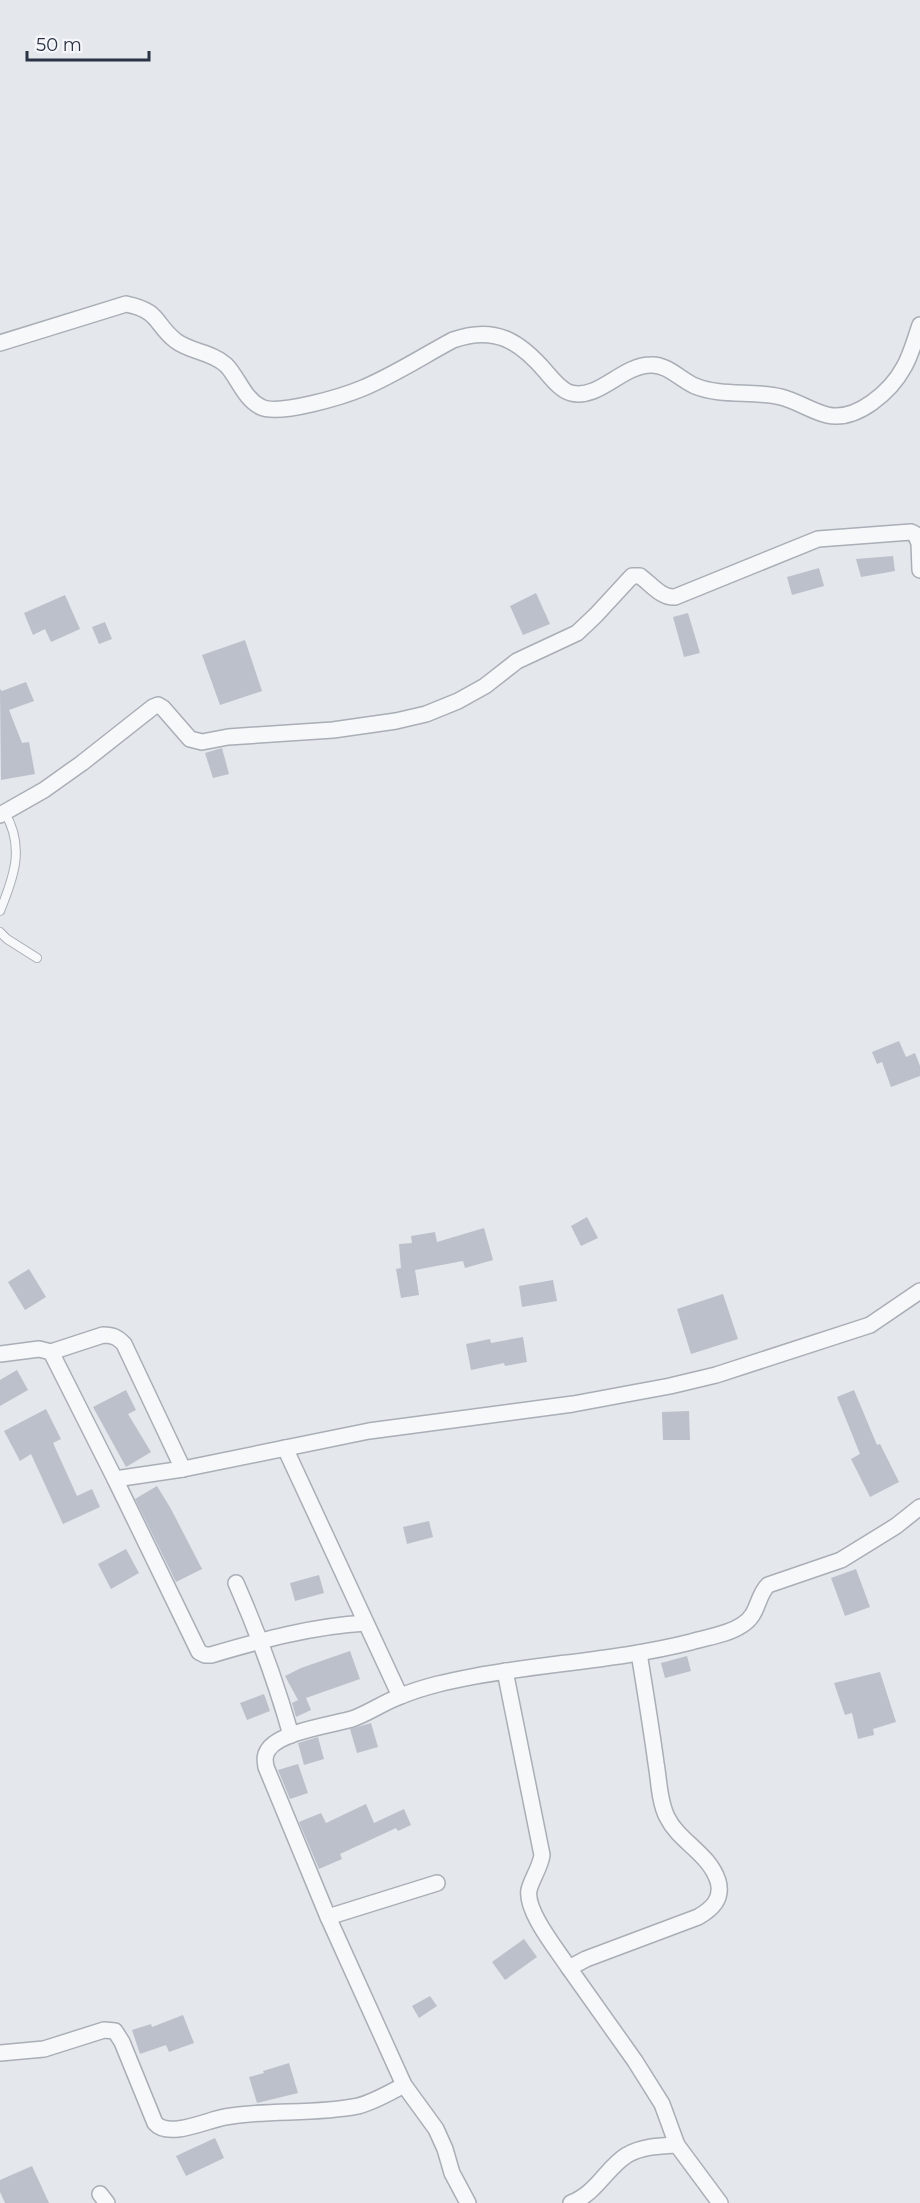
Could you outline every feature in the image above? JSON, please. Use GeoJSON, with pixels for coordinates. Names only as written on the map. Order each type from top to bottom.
{"type":"FeatureCollection","features":[{"type":"Feature","properties":{"kind":"street"},"geometry":{"type":"LineString","coordinates":[[0,343],[126,304],[143,308],[157,319],[176,341],[211,355],[225,364],[250,399],[261,408],[276,411],[363,388],[459,338],[479,335],[494,336],[520,345],[530,352],[557,383],[570,393],[581,393],[599,388],[630,368],[653,364],[695,386],[711,391],[781,397],[829,416],[854,412],[893,384],[905,366],[920,325]]}},
{"type":"Feature","properties":{"kind":"street"},"geometry":{"type":"LineString","coordinates":[[3,814],[44,790],[82,763],[153,706],[158,705],[163,708],[190,739],[202,742],[228,737],[333,730],[396,721],[426,714],[458,701],[485,686],[518,660],[577,633],[597,615],[632,576],[640,576],[663,595],[675,597],[818,539],[911,532],[915,534],[919,543],[920,570]]}},
{"type":"Feature","properties":{"kind":"street"},"geometry":{"type":"LineString","coordinates":[[115,1479],[183,1468],[369,1431],[573,1404],[670,1386],[716,1375],[870,1325],[920,1290]]}},
{"type":"Feature","properties":{"kind":"street"},"geometry":{"type":"LineString","coordinates":[[0,1354],[39,1349],[51,1352],[103,1335],[118,1338],[124,1344],[183,1468]]}},
{"type":"Feature","properties":{"kind":"street"},"geometry":{"type":"LineString","coordinates":[[51,1352],[199,1652],[205,1655],[211,1654],[335,1625],[366,1623]]}},
{"type":"Feature","properties":{"kind":"street"},"geometry":{"type":"LineString","coordinates":[[285,1448],[400,1696]]}},
{"type":"Feature","properties":{"kind":"street"},"geometry":{"type":"LineString","coordinates":[[468,2203],[452,2173],[436,2129],[404,2085],[328,1917],[266,1767],[265,1756],[268,1749],[276,1742],[291,1735],[358,1717],[400,1696],[434,1685],[505,1671],[639,1653],[727,1632],[742,1626],[753,1617],[761,1592],[768,1585],[840,1560],[920,1508]]}},
{"type":"Feature","properties":{"kind":"street"},"geometry":{"type":"LineString","coordinates":[[236,1582],[274,1677],[291,1735]]}},
{"type":"Feature","properties":{"kind":"street"},"geometry":{"type":"LineString","coordinates":[[569,1968],[586,1959],[698,1917],[712,1909],[718,1898],[718,1882],[709,1865],[683,1840],[666,1814],[639,1653]]}},
{"type":"Feature","properties":{"kind":"street"},"geometry":{"type":"LineString","coordinates":[[505,1671],[542,1855],[529,1891],[534,1913],[657,2095],[677,2145],[720,2203]]}},
{"type":"Feature","properties":{"kind":"street"},"geometry":{"type":"LineString","coordinates":[[328,1917],[437,1883]]}},
{"type":"Feature","properties":{"kind":"street"},"geometry":{"type":"LineString","coordinates":[[0,2053],[44,2049],[104,2030],[115,2031],[119,2035],[155,2123],[159,2128],[171,2131],[231,2116],[349,2107],[372,2101],[404,2085]]}},
{"type":"Feature","properties":{"kind":"street"},"geometry":{"type":"LineString","coordinates":[[571,2203],[590,2192],[626,2156],[642,2148],[677,2145]]}},
{"type":"Feature","properties":{"kind":"lane"},"geometry":{"type":"LineString","coordinates":[[0,911],[9,888],[18,849],[13,826],[3,814]]}},
{"type":"Feature","properties":{"kind":"lane"},"geometry":{"type":"LineString","coordinates":[[0,932],[37,958]]}},
{"type":"Feature","properties":{"kind":"building"},"geometry":{"type":"Polygon","coordinates":[[[893,556],[895,571],[861,577],[856,559],[893,556]]]}},
{"type":"Feature","properties":{"kind":"building"},"geometry":{"type":"Polygon","coordinates":[[[819,568],[824,586],[792,595],[787,577],[819,568]]]}},
{"type":"Feature","properties":{"kind":"building"},"geometry":{"type":"Polygon","coordinates":[[[536,593],[550,624],[523,635],[510,606],[536,593]]]}},
{"type":"Feature","properties":{"kind":"building"},"geometry":{"type":"Polygon","coordinates":[[[65,595],[80,629],[51,642],[45,629],[33,635],[24,613],[65,595]]]}},
{"type":"Feature","properties":{"kind":"building"},"geometry":{"type":"Polygon","coordinates":[[[688,613],[700,653],[684,657],[673,617],[688,613]]]}},
{"type":"Feature","properties":{"kind":"building"},"geometry":{"type":"Polygon","coordinates":[[[105,622],[112,639],[99,644],[92,627],[105,622]]]}},
{"type":"Feature","properties":{"kind":"building"},"geometry":{"type":"Polygon","coordinates":[[[245,640],[262,691],[220,705],[202,655],[245,640]]]}},
{"type":"Feature","properties":{"kind":"building"},"geometry":{"type":"Polygon","coordinates":[[[26,682],[34,701],[9,710],[22,743],[29,742],[35,774],[1,780],[0,689],[2,691],[26,682]]]}},
{"type":"Feature","properties":{"kind":"building"},"geometry":{"type":"Polygon","coordinates":[[[222,748],[229,774],[213,778],[205,753],[222,748]]]}},
{"type":"Feature","properties":{"kind":"building"},"geometry":{"type":"Polygon","coordinates":[[[899,1041],[906,1057],[915,1053],[920,1066],[920,1076],[891,1087],[882,1062],[877,1064],[872,1052],[899,1041]]]}},
{"type":"Feature","properties":{"kind":"building"},"geometry":{"type":"Polygon","coordinates":[[[587,1217],[598,1238],[581,1246],[571,1226],[587,1217]]]}},
{"type":"Feature","properties":{"kind":"building"},"geometry":{"type":"Polygon","coordinates":[[[484,1228],[493,1260],[465,1268],[463,1261],[415,1270],[419,1295],[401,1298],[396,1269],[401,1268],[399,1244],[412,1243],[411,1236],[435,1232],[437,1242],[484,1228]]]}},
{"type":"Feature","properties":{"kind":"building"},"geometry":{"type":"Polygon","coordinates":[[[29,1269],[46,1297],[25,1310],[8,1282],[29,1269]]]}},
{"type":"Feature","properties":{"kind":"building"},"geometry":{"type":"Polygon","coordinates":[[[553,1280],[557,1301],[522,1307],[519,1286],[553,1280]]]}},
{"type":"Feature","properties":{"kind":"building"},"geometry":{"type":"Polygon","coordinates":[[[723,1294],[738,1339],[691,1354],[677,1309],[723,1294]]]}},
{"type":"Feature","properties":{"kind":"building"},"geometry":{"type":"Polygon","coordinates":[[[523,1337],[527,1362],[505,1366],[504,1363],[471,1370],[466,1344],[490,1339],[491,1343],[523,1337]]]}},
{"type":"Feature","properties":{"kind":"building"},"geometry":{"type":"Polygon","coordinates":[[[17,1370],[28,1390],[0,1406],[0,1380],[17,1370]]]}},
{"type":"Feature","properties":{"kind":"building"},"geometry":{"type":"Polygon","coordinates":[[[126,1390],[136,1410],[128,1414],[151,1452],[126,1467],[93,1407],[126,1390]]]}},
{"type":"Feature","properties":{"kind":"building"},"geometry":{"type":"Polygon","coordinates":[[[854,1390],[877,1445],[880,1444],[899,1482],[870,1497],[851,1459],[860,1454],[837,1397],[854,1390]]]}},
{"type":"Feature","properties":{"kind":"building"},"geometry":{"type":"Polygon","coordinates":[[[46,1409],[61,1439],[53,1443],[77,1496],[92,1489],[100,1507],[63,1524],[31,1454],[20,1461],[4,1431],[46,1409]]]}},
{"type":"Feature","properties":{"kind":"building"},"geometry":{"type":"Polygon","coordinates":[[[689,1411],[690,1440],[663,1440],[662,1412],[689,1411]]]}},
{"type":"Feature","properties":{"kind":"building"},"geometry":{"type":"Polygon","coordinates":[[[157,1486],[202,1569],[176,1582],[135,1499],[157,1486]]]}},
{"type":"Feature","properties":{"kind":"building"},"geometry":{"type":"Polygon","coordinates":[[[429,1521],[433,1537],[407,1544],[403,1527],[429,1521]]]}},
{"type":"Feature","properties":{"kind":"building"},"geometry":{"type":"Polygon","coordinates":[[[126,1549],[139,1573],[111,1589],[98,1564],[126,1549]]]}},
{"type":"Feature","properties":{"kind":"building"},"geometry":{"type":"Polygon","coordinates":[[[856,1569],[870,1607],[845,1616],[831,1578],[856,1569]]]}},
{"type":"Feature","properties":{"kind":"building"},"geometry":{"type":"Polygon","coordinates":[[[319,1575],[324,1593],[295,1601],[290,1583],[319,1575]]]}},
{"type":"Feature","properties":{"kind":"building"},"geometry":{"type":"Polygon","coordinates":[[[350,1651],[360,1679],[306,1698],[311,1710],[296,1717],[292,1703],[298,1700],[285,1676],[350,1651]]]}},
{"type":"Feature","properties":{"kind":"building"},"geometry":{"type":"Polygon","coordinates":[[[687,1656],[691,1671],[665,1678],[661,1663],[687,1656]]]}},
{"type":"Feature","properties":{"kind":"building"},"geometry":{"type":"Polygon","coordinates":[[[880,1672],[896,1722],[873,1729],[874,1735],[858,1739],[852,1713],[845,1715],[834,1683],[880,1672]]]}},
{"type":"Feature","properties":{"kind":"building"},"geometry":{"type":"Polygon","coordinates":[[[264,1694],[270,1711],[247,1720],[240,1703],[264,1694]]]}},
{"type":"Feature","properties":{"kind":"building"},"geometry":{"type":"Polygon","coordinates":[[[371,1723],[378,1747],[357,1753],[350,1729],[371,1723]]]}},
{"type":"Feature","properties":{"kind":"building"},"geometry":{"type":"Polygon","coordinates":[[[318,1737],[324,1759],[304,1765],[298,1743],[318,1737]]]}},
{"type":"Feature","properties":{"kind":"building"},"geometry":{"type":"Polygon","coordinates":[[[298,1764],[308,1793],[290,1799],[278,1770],[298,1764]]]}},
{"type":"Feature","properties":{"kind":"building"},"geometry":{"type":"Polygon","coordinates":[[[366,1804],[374,1823],[404,1809],[411,1825],[398,1831],[396,1828],[340,1854],[342,1859],[319,1869],[299,1822],[321,1813],[326,1823],[366,1804]]]}},
{"type":"Feature","properties":{"kind":"building"},"geometry":{"type":"Polygon","coordinates":[[[524,1939],[537,1957],[505,1980],[492,1962],[524,1939]]]}},
{"type":"Feature","properties":{"kind":"building"},"geometry":{"type":"Polygon","coordinates":[[[430,1996],[437,2006],[419,2018],[412,2006],[430,1996]]]}},
{"type":"Feature","properties":{"kind":"building"},"geometry":{"type":"Polygon","coordinates":[[[183,2015],[194,2043],[169,2052],[166,2045],[140,2054],[132,2030],[151,2024],[152,2027],[183,2015]]]}},
{"type":"Feature","properties":{"kind":"building"},"geometry":{"type":"Polygon","coordinates":[[[289,2063],[298,2093],[257,2103],[249,2077],[289,2063]]]}},
{"type":"Feature","properties":{"kind":"building"},"geometry":{"type":"Polygon","coordinates":[[[215,2138],[224,2158],[186,2176],[176,2156],[215,2138]]]}},
{"type":"Feature","properties":{"kind":"building"},"geometry":{"type":"Polygon","coordinates":[[[32,2166],[49,2203],[5,2203],[0,2192],[0,2180],[32,2166]]]}}]}
